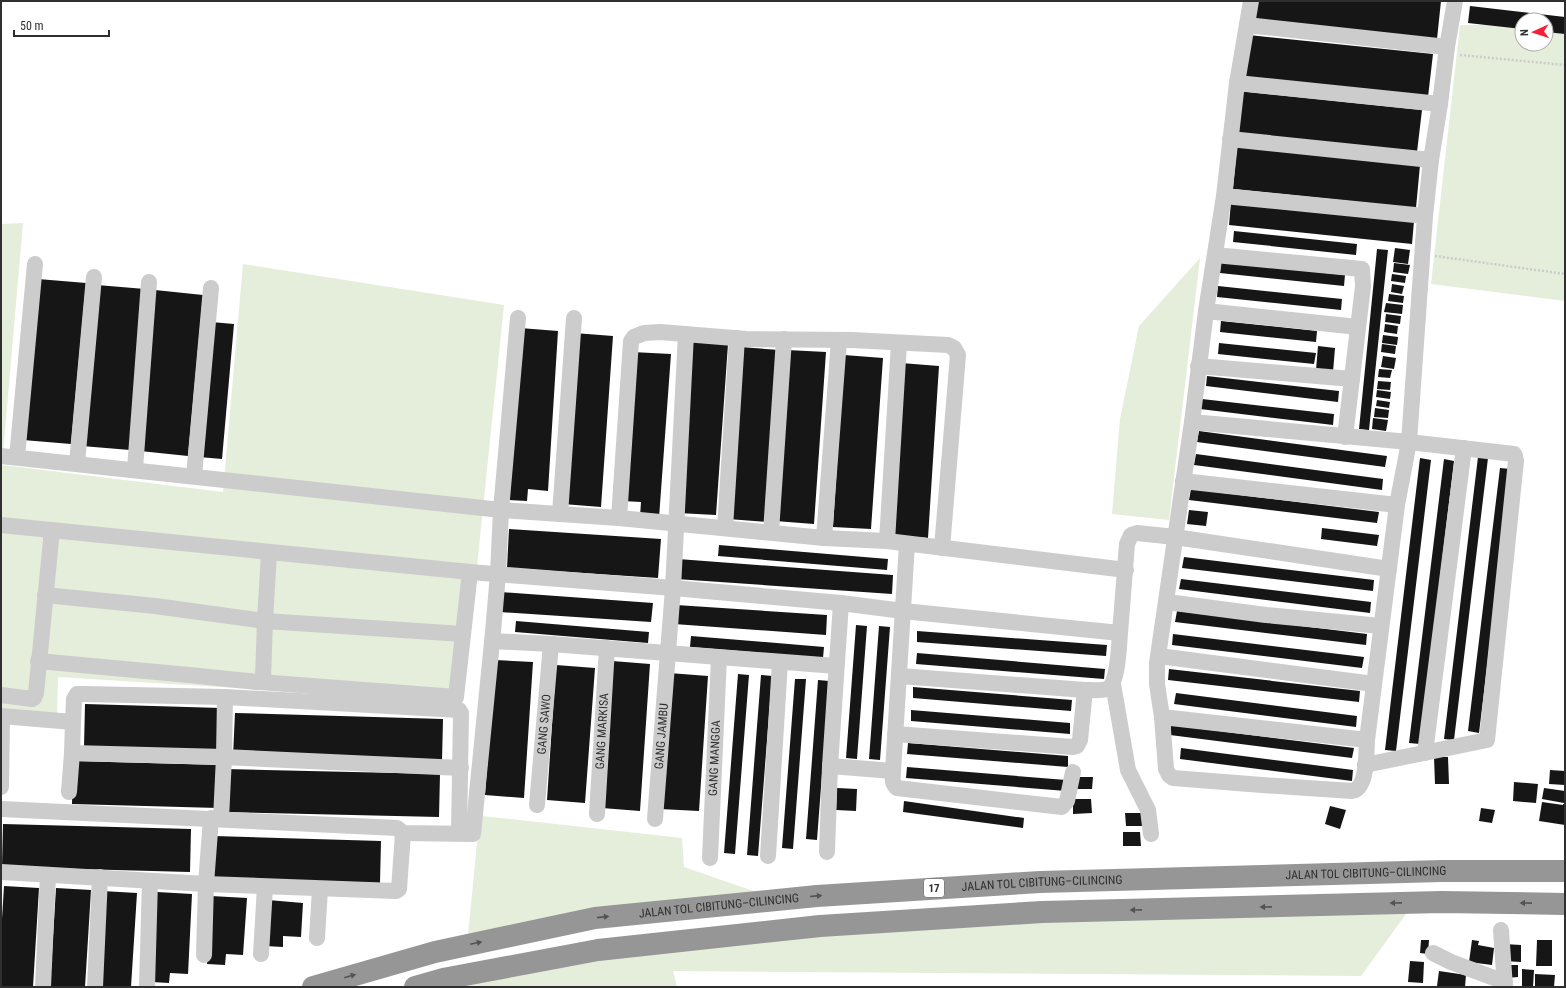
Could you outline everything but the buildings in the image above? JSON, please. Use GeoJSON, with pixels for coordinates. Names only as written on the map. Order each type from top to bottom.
{"type":"FeatureCollection","features":[{"type":"Feature","properties":{"kind":"highway","name":"JALAN TOL CIBITUNG–CILINCING"},"geometry":{"type":"LineString","coordinates":[[313,987],[435,952],[595,918],[817,896],[1040,882],[1441,871],[1565,871]]}},
{"type":"Feature","properties":{"kind":"highway"},"geometry":{"type":"LineString","coordinates":[[415,987],[443,979],[598,950],[820,926],[1042,912],[1441,902],[1565,904]]}},
{"type":"Feature","properties":{"kind":"street"},"geometry":{"type":"LineString","coordinates":[[1251,1],[1230,139],[1224,196],[1198,366],[1192,422],[1159,656],[1157,684],[1162,716],[1166,770],[1173,778],[1352,791],[1360,787],[1365,765],[1397,505],[1409,442],[1425,216],[1431,160],[1455,1]]}},
{"type":"Feature","properties":{"kind":"street"},"geometry":{"type":"LineString","coordinates":[[1247,25],[1447,50]]}},
{"type":"Feature","properties":{"kind":"street"},"geometry":{"type":"LineString","coordinates":[[1238,83],[1440,104]]}},
{"type":"Feature","properties":{"kind":"street"},"geometry":{"type":"LineString","coordinates":[[1230,139],[1431,160]]}},
{"type":"Feature","properties":{"kind":"street"},"geometry":{"type":"LineString","coordinates":[[1224,196],[1425,216]]}},
{"type":"Feature","properties":{"kind":"street"},"geometry":{"type":"LineString","coordinates":[[1215,255],[1362,269],[1363,280],[1345,436]]}},
{"type":"Feature","properties":{"kind":"street"},"geometry":{"type":"LineString","coordinates":[[17,457],[35,264]]}},
{"type":"Feature","properties":{"kind":"street"},"geometry":{"type":"LineString","coordinates":[[77,463],[94,277]]}},
{"type":"Feature","properties":{"kind":"street"},"geometry":{"type":"LineString","coordinates":[[135,469],[149,282]]}},
{"type":"Feature","properties":{"kind":"street"},"geometry":{"type":"LineString","coordinates":[[194,476],[211,288]]}},
{"type":"Feature","properties":{"kind":"street"},"geometry":{"type":"LineString","coordinates":[[1206,311],[1358,327]]}},
{"type":"Feature","properties":{"kind":"street"},"geometry":{"type":"LineString","coordinates":[[1,809],[396,828],[403,833],[459,833],[472,835],[474,832],[498,574],[501,510],[518,318]]}},
{"type":"Feature","properties":{"kind":"street"},"geometry":{"type":"LineString","coordinates":[[560,514],[574,318]]}},
{"type":"Feature","properties":{"kind":"street"},"geometry":{"type":"LineString","coordinates":[[619,518],[631,341],[634,337],[644,333],[686,334],[737,338],[839,340],[948,345],[954,348],[958,356],[942,548]]}},
{"type":"Feature","properties":{"kind":"street","name":"GANG JAMBU"},"geometry":{"type":"LineString","coordinates":[[655,820],[673,588],[686,334]]}},
{"type":"Feature","properties":{"kind":"street"},"geometry":{"type":"LineString","coordinates":[[725,528],[737,338]]}},
{"type":"Feature","properties":{"kind":"street"},"geometry":{"type":"LineString","coordinates":[[771,532],[784,339]]}},
{"type":"Feature","properties":{"kind":"street"},"geometry":{"type":"LineString","coordinates":[[824,538],[839,340]]}},
{"type":"Feature","properties":{"kind":"street"},"geometry":{"type":"LineString","coordinates":[[887,541],[899,342]]}},
{"type":"Feature","properties":{"kind":"street"},"geometry":{"type":"LineString","coordinates":[[1198,366],[1352,379]]}},
{"type":"Feature","properties":{"kind":"street"},"geometry":{"type":"LineString","coordinates":[[1192,422],[1409,442],[1514,454],[1516,461],[1487,740],[1365,765]]}},
{"type":"Feature","properties":{"kind":"street"},"geometry":{"type":"LineString","coordinates":[[1425,753],[1464,448]]}},
{"type":"Feature","properties":{"kind":"street"},"geometry":{"type":"LineString","coordinates":[[1,456],[135,469],[501,510],[619,518],[824,538],[887,541],[1126,570]]}},
{"type":"Feature","properties":{"kind":"street"},"geometry":{"type":"LineString","coordinates":[[1183,481],[1397,505]]}},
{"type":"Feature","properties":{"kind":"street"},"geometry":{"type":"LineString","coordinates":[[1,525],[470,572],[841,603],[903,611],[1120,633]]}},
{"type":"Feature","properties":{"kind":"street"},"geometry":{"type":"LineString","coordinates":[[1,695],[34,698],[52,530]]}},
{"type":"Feature","properties":{"kind":"street"},"geometry":{"type":"LineString","coordinates":[[1151,834],[1148,810],[1128,770],[1113,684],[1120,633],[1127,544],[1131,535],[1137,533],[1175,537],[1389,569]]}},
{"type":"Feature","properties":{"kind":"street"},"geometry":{"type":"LineString","coordinates":[[907,544],[900,676],[892,781],[897,788],[1062,807],[1067,801],[1073,772]]}},
{"type":"Feature","properties":{"kind":"street"},"geometry":{"type":"LineString","coordinates":[[260,682],[263,678],[269,553]]}},
{"type":"Feature","properties":{"kind":"street"},"geometry":{"type":"LineString","coordinates":[[38,661],[182,674],[250,682],[456,696],[470,572]]}},
{"type":"Feature","properties":{"kind":"street"},"geometry":{"type":"LineString","coordinates":[[45,595],[154,606],[265,621],[463,634]]}},
{"type":"Feature","properties":{"kind":"street"},"geometry":{"type":"LineString","coordinates":[[1167,602],[1266,615],[1381,626]]}},
{"type":"Feature","properties":{"kind":"street"},"geometry":{"type":"LineString","coordinates":[[827,852],[830,766],[841,603]]}},
{"type":"Feature","properties":{"kind":"street"},"geometry":{"type":"LineString","coordinates":[[492,641],[608,648],[836,666]]}},
{"type":"Feature","properties":{"kind":"street","name":"GANG SAWO"},"geometry":{"type":"LineString","coordinates":[[537,805],[551,644]]}},
{"type":"Feature","properties":{"kind":"street","name":"GANG MARKISA"},"geometry":{"type":"LineString","coordinates":[[597,814],[608,648]]}},
{"type":"Feature","properties":{"kind":"street"},"geometry":{"type":"LineString","coordinates":[[1159,656],[1374,684]]}},
{"type":"Feature","properties":{"kind":"street","name":"GANG MANGGA"},"geometry":{"type":"LineString","coordinates":[[710,858],[719,657]]}},
{"type":"Feature","properties":{"kind":"street"},"geometry":{"type":"LineString","coordinates":[[768,856],[780,662]]}},
{"type":"Feature","properties":{"kind":"street"},"geometry":{"type":"LineString","coordinates":[[900,676],[1085,690],[1107,689],[1113,684]]}},
{"type":"Feature","properties":{"kind":"street"},"geometry":{"type":"LineString","coordinates":[[895,734],[1073,747],[1077,746],[1080,740],[1085,690]]}},
{"type":"Feature","properties":{"kind":"street"},"geometry":{"type":"LineString","coordinates":[[68,792],[72,753],[74,699],[77,694],[225,697],[459,710],[461,713],[461,768],[459,833]]}},
{"type":"Feature","properties":{"kind":"street"},"geometry":{"type":"LineString","coordinates":[[204,955],[206,884],[224,757],[225,697]]}},
{"type":"Feature","properties":{"kind":"street"},"geometry":{"type":"LineString","coordinates":[[1,787],[2,716],[73,722]]}},
{"type":"Feature","properties":{"kind":"street"},"geometry":{"type":"LineString","coordinates":[[1162,716],[1367,740]]}},
{"type":"Feature","properties":{"kind":"street"},"geometry":{"type":"LineString","coordinates":[[72,753],[224,757],[461,768]]}},
{"type":"Feature","properties":{"kind":"street"},"geometry":{"type":"LineString","coordinates":[[830,766],[893,771]]}},
{"type":"Feature","properties":{"kind":"street"},"geometry":{"type":"LineString","coordinates":[[1,872],[265,887],[398,891],[400,889],[403,833]]}},
{"type":"Feature","properties":{"kind":"street"},"geometry":{"type":"LineString","coordinates":[[43,987],[48,874]]}},
{"type":"Feature","properties":{"kind":"street"},"geometry":{"type":"LineString","coordinates":[[95,987],[100,878]]}},
{"type":"Feature","properties":{"kind":"street"},"geometry":{"type":"LineString","coordinates":[[147,987],[150,881]]}},
{"type":"Feature","properties":{"kind":"street"},"geometry":{"type":"LineString","coordinates":[[260,954],[265,887]]}},
{"type":"Feature","properties":{"kind":"street"},"geometry":{"type":"LineString","coordinates":[[317,938],[320,889]]}},
{"type":"Feature","properties":{"kind":"street"},"geometry":{"type":"LineString","coordinates":[[1433,953],[1505,984],[1501,930]]}},
{"type":"Feature","properties":{"kind":"path"},"geometry":{"type":"LineString","coordinates":[[1447,50],[1565,65]]}},
{"type":"Feature","properties":{"kind":"path"},"geometry":{"type":"LineString","coordinates":[[1422,254],[1565,274]]}},
{"type":"Feature","properties":{"kind":"green space"},"geometry":{"type":"Polygon","coordinates":[[[1460,25],[1514,25],[1514,52],[1554,52],[1554,25],[1565,25],[1565,301],[1431,284],[1460,25]]]}},
{"type":"Feature","properties":{"kind":"green space"},"geometry":{"type":"Polygon","coordinates":[[[23,223],[2,465],[223,492],[243,264],[504,305],[463,702],[58,677],[57,716],[1,713],[1,224],[23,223]]]}},
{"type":"Feature","properties":{"kind":"green space"},"geometry":{"type":"Polygon","coordinates":[[[1200,258],[1169,520],[1112,514],[1120,419],[1139,326],[1200,258]]]}},
{"type":"Feature","properties":{"kind":"green space"},"geometry":{"type":"Polygon","coordinates":[[[482,816],[682,838],[684,867],[779,900],[467,945],[477,843],[482,816]]]}},
{"type":"Feature","properties":{"kind":"green space"},"geometry":{"type":"Polygon","coordinates":[[[1414,903],[1361,976],[673,971],[677,987],[415,987],[820,926],[1414,903]]]}}]}
